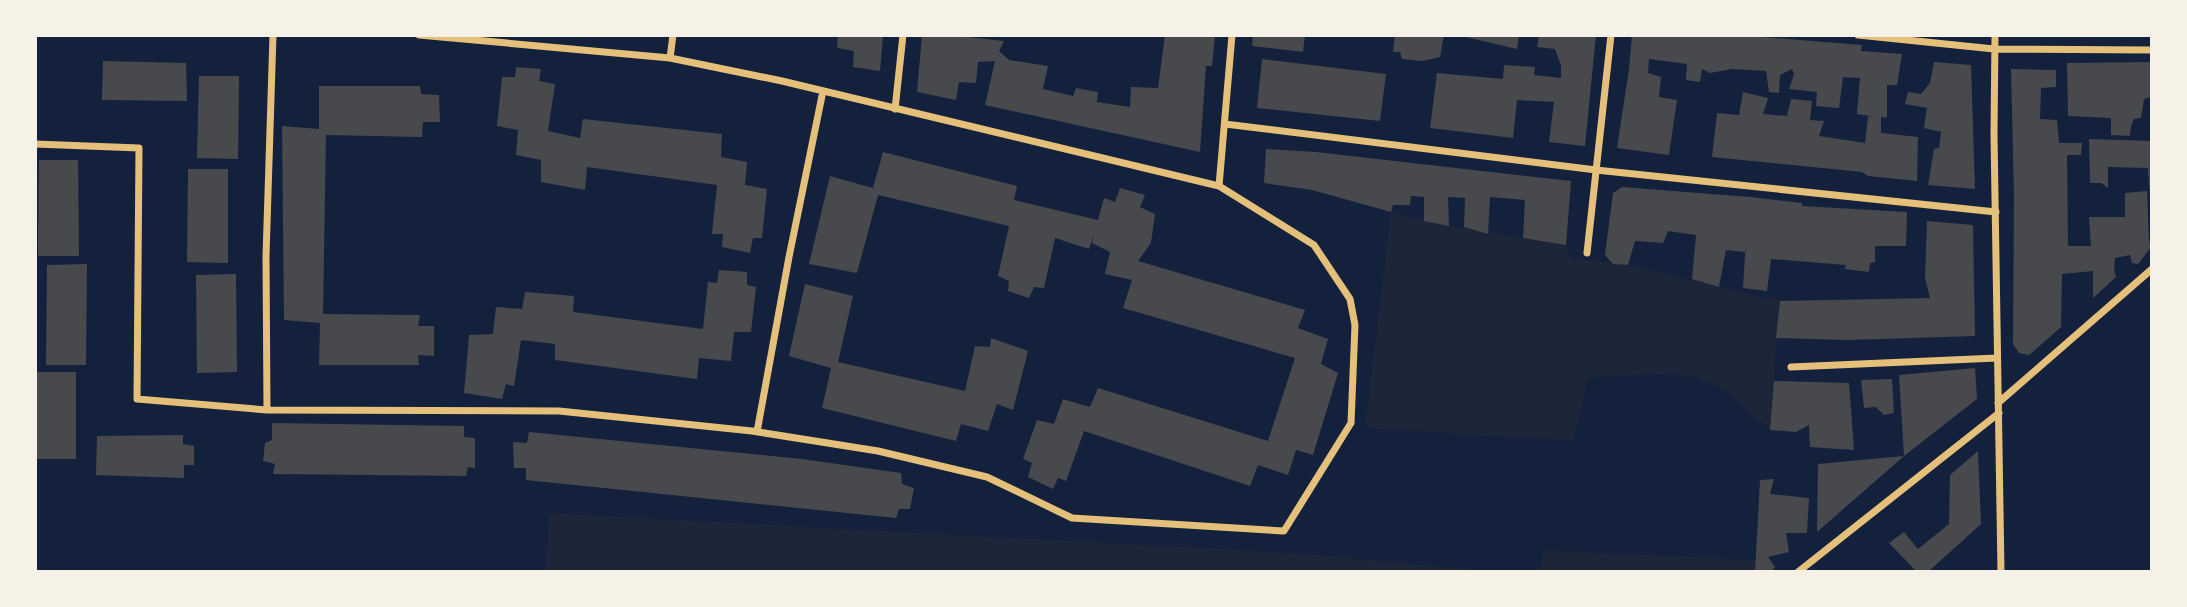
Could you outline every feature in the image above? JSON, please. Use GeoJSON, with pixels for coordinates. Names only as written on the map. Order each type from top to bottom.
{"type":"FeatureCollection","features":[{"type":"Feature","properties":{"kind":"street"},"geometry":{"type":"LineString","coordinates":[[267,410],[266,256],[273,35]]}},
{"type":"Feature","properties":{"kind":"street"},"geometry":{"type":"LineString","coordinates":[[35,144],[139,148],[137,399],[267,410],[558,411],[757,432],[878,451],[987,477],[1072,518],[1284,531],[1351,423],[1355,325],[1350,299],[1314,245],[1219,186],[823,91],[670,58],[419,35]]}},
{"type":"Feature","properties":{"kind":"street"},"geometry":{"type":"LineString","coordinates":[[670,58],[673,35]]}},
{"type":"Feature","properties":{"kind":"street"},"geometry":{"type":"LineString","coordinates":[[895,109],[903,35]]}},
{"type":"Feature","properties":{"kind":"street"},"geometry":{"type":"LineString","coordinates":[[1219,186],[1232,35]]}},
{"type":"Feature","properties":{"kind":"street"},"geometry":{"type":"LineString","coordinates":[[1587,253],[1611,35]]}},
{"type":"Feature","properties":{"kind":"street"},"geometry":{"type":"LineString","coordinates":[[1858,35],[1994,49],[2152,50]]}},
{"type":"Feature","properties":{"kind":"street"},"geometry":{"type":"LineString","coordinates":[[1995,35],[2001,572]]}},
{"type":"Feature","properties":{"kind":"street"},"geometry":{"type":"LineString","coordinates":[[757,432],[823,91]]}},
{"type":"Feature","properties":{"kind":"street"},"geometry":{"type":"LineString","coordinates":[[1225,124],[1596,170],[1996,212]]}},
{"type":"Feature","properties":{"kind":"street"},"geometry":{"type":"LineString","coordinates":[[1998,403],[2152,269]]}},
{"type":"Feature","properties":{"kind":"street"},"geometry":{"type":"LineString","coordinates":[[1791,367],[1997,358]]}},
{"type":"Feature","properties":{"kind":"street"},"geometry":{"type":"LineString","coordinates":[[1798,572],[1998,413]]}},
{"type":"Feature","properties":{"kind":"shaded area"},"geometry":{"type":"Polygon","coordinates":[[[1391,212],[1457,227],[1566,245],[1571,258],[1628,265],[1780,301],[1770,430],[1729,392],[1700,378],[1663,374],[1588,378],[1573,441],[1365,428],[1391,212]]]}},
{"type":"Feature","properties":{"kind":"shaded area"},"geometry":{"type":"Polygon","coordinates":[[[549,513],[1295,553],[1496,572],[546,572],[549,513]]]}},
{"type":"Feature","properties":{"kind":"shaded area"},"geometry":{"type":"Polygon","coordinates":[[[1544,550],[1755,560],[1755,572],[1539,572],[1544,550]]]}},
{"type":"Feature","properties":{"kind":"building"},"geometry":{"type":"Polygon","coordinates":[[[838,35],[883,35],[880,71],[853,67],[854,51],[837,48],[838,35]]]}},
{"type":"Feature","properties":{"kind":"building"},"geometry":{"type":"Polygon","coordinates":[[[922,35],[1004,41],[999,51],[1009,60],[1048,66],[1043,89],[1073,96],[1076,88],[1098,92],[1097,102],[1130,107],[1131,87],[1158,88],[1165,35],[1215,35],[1212,66],[1206,66],[1200,152],[985,105],[995,61],[978,62],[976,83],[959,82],[956,100],[917,92],[922,35]]]}},
{"type":"Feature","properties":{"kind":"building"},"geometry":{"type":"Polygon","coordinates":[[[1253,35],[1305,35],[1303,52],[1252,46],[1253,35]]]}},
{"type":"Feature","properties":{"kind":"building"},"geometry":{"type":"Polygon","coordinates":[[[1395,35],[1444,35],[1440,57],[1422,61],[1402,59],[1400,52],[1393,52],[1395,35]]]}},
{"type":"Feature","properties":{"kind":"building"},"geometry":{"type":"Polygon","coordinates":[[[1457,35],[1519,35],[1517,49],[1457,35]]]}},
{"type":"Feature","properties":{"kind":"building"},"geometry":{"type":"Polygon","coordinates":[[[1539,35],[1596,35],[1585,146],[1549,142],[1554,102],[1517,100],[1513,138],[1430,128],[1437,73],[1503,79],[1504,65],[1535,67],[1534,75],[1561,78],[1561,66],[1555,49],[1537,47],[1539,35]]]}},
{"type":"Feature","properties":{"kind":"building"},"geometry":{"type":"Polygon","coordinates":[[[1632,35],[1736,35],[1862,45],[1861,51],[1902,54],[1897,85],[1887,85],[1887,118],[1881,117],[1881,133],[1918,137],[1917,181],[1868,176],[1862,172],[1712,157],[1717,113],[1739,115],[1743,92],[1768,98],[1763,114],[1787,116],[1791,99],[1812,101],[1810,120],[1824,121],[1819,136],[1865,143],[1868,116],[1878,117],[1857,114],[1860,78],[1843,77],[1839,108],[1816,106],[1817,92],[1789,89],[1794,74],[1792,69],[1780,75],[1779,93],[1769,92],[1766,71],[1732,69],[1710,73],[1702,69],[1700,82],[1686,80],[1687,64],[1649,59],[1648,73],[1661,77],[1659,97],[1677,100],[1669,155],[1617,148],[1632,35]]]}},
{"type":"Feature","properties":{"kind":"building"},"geometry":{"type":"Polygon","coordinates":[[[1262,59],[1386,74],[1380,121],[1257,108],[1262,59]]]}},
{"type":"Feature","properties":{"kind":"building"},"geometry":{"type":"Polygon","coordinates":[[[103,61],[186,63],[187,101],[102,100],[103,61]]]}},
{"type":"Feature","properties":{"kind":"building"},"geometry":{"type":"Polygon","coordinates":[[[1934,62],[1971,65],[1975,189],[1928,185],[1934,149],[1939,148],[1941,132],[1924,128],[1927,108],[1905,104],[1908,92],[1921,94],[1930,83],[1934,62]]]}},
{"type":"Feature","properties":{"kind":"building"},"geometry":{"type":"Polygon","coordinates":[[[2152,62],[2152,97],[2144,99],[2141,118],[2134,119],[2130,136],[2111,135],[2111,118],[2068,116],[2067,63],[2152,62]]]}},
{"type":"Feature","properties":{"kind":"building"},"geometry":{"type":"Polygon","coordinates":[[[516,67],[541,69],[539,81],[555,84],[548,131],[580,138],[583,119],[722,134],[721,157],[747,162],[745,185],[767,189],[762,238],[753,238],[750,253],[722,247],[723,234],[712,234],[717,185],[587,167],[585,190],[541,182],[541,160],[516,155],[518,130],[497,126],[502,77],[515,77],[516,67]]]}},
{"type":"Feature","properties":{"kind":"building"},"geometry":{"type":"Polygon","coordinates":[[[2011,69],[2056,70],[2056,87],[2041,88],[2040,119],[2057,120],[2059,143],[2082,143],[2081,155],[2067,155],[2068,246],[2091,246],[2089,217],[2125,217],[2125,193],[2147,191],[2149,241],[2152,246],[2138,264],[2132,263],[2130,255],[2115,258],[2116,277],[2093,298],[2093,271],[2062,274],[2061,327],[2029,355],[2019,353],[2013,344],[2011,69]]]}},
{"type":"Feature","properties":{"kind":"building"},"geometry":{"type":"Polygon","coordinates":[[[199,76],[239,76],[238,159],[197,158],[199,76]]]}},
{"type":"Feature","properties":{"kind":"building"},"geometry":{"type":"Polygon","coordinates":[[[319,86],[420,86],[421,94],[439,95],[440,122],[423,122],[422,137],[326,135],[323,314],[420,315],[418,326],[434,326],[434,356],[418,355],[419,365],[319,365],[320,323],[284,320],[282,126],[319,129],[319,86]]]}},
{"type":"Feature","properties":{"kind":"building"},"geometry":{"type":"Polygon","coordinates":[[[2089,139],[2152,141],[2152,199],[2148,168],[2108,167],[2108,188],[2101,183],[2090,183],[2089,139]]]}},
{"type":"Feature","properties":{"kind":"building"},"geometry":{"type":"Polygon","coordinates":[[[1266,149],[1316,152],[1571,181],[1566,245],[1523,238],[1525,200],[1490,197],[1488,234],[1464,227],[1465,198],[1448,197],[1449,226],[1424,221],[1424,197],[1411,196],[1410,205],[1393,205],[1391,212],[1312,190],[1264,183],[1266,149]]]}},
{"type":"Feature","properties":{"kind":"building"},"geometry":{"type":"Polygon","coordinates":[[[883,152],[1017,186],[1014,200],[1098,220],[1104,198],[1115,202],[1120,188],[1145,195],[1140,207],[1155,214],[1151,243],[1138,261],[1305,310],[1298,328],[1328,339],[1321,364],[1338,373],[1313,455],[1296,450],[1288,475],[1258,465],[1250,486],[1084,431],[1066,481],[1058,478],[1053,489],[1028,477],[1032,463],[1023,459],[1037,420],[1054,424],[1063,399],[1090,407],[1098,388],[1268,441],[1295,358],[1123,308],[1132,280],[1105,274],[1110,252],[1092,243],[1094,234],[1089,249],[1055,238],[1044,288],[1034,287],[1029,298],[1008,291],[1009,281],[998,276],[1009,226],[878,195],[857,273],[809,264],[830,176],[873,188],[883,152]]]}},
{"type":"Feature","properties":{"kind":"building"},"geometry":{"type":"Polygon","coordinates":[[[39,160],[78,160],[79,256],[38,256],[39,160]]]}},
{"type":"Feature","properties":{"kind":"building"},"geometry":{"type":"Polygon","coordinates":[[[188,169],[228,169],[228,263],[187,262],[188,169]]]}},
{"type":"Feature","properties":{"kind":"building"},"geometry":{"type":"Polygon","coordinates":[[[1622,187],[1750,197],[1802,203],[1802,206],[1907,212],[1906,246],[1875,246],[1875,262],[1870,263],[1869,272],[1845,269],[1846,265],[1771,259],[1767,291],[1743,288],[1746,240],[1745,252],[1726,250],[1719,287],[1692,279],[1696,235],[1668,231],[1663,243],[1635,241],[1628,265],[1613,264],[1605,255],[1613,193],[1622,187]]]}},
{"type":"Feature","properties":{"kind":"building"},"geometry":{"type":"Polygon","coordinates":[[[1927,221],[1973,225],[1975,336],[1848,340],[1776,338],[1780,301],[1930,298],[1925,278],[1927,221]]]}},
{"type":"Feature","properties":{"kind":"building"},"geometry":{"type":"Polygon","coordinates":[[[87,264],[86,365],[46,365],[47,265],[87,264]]]}},
{"type":"Feature","properties":{"kind":"building"},"geometry":{"type":"Polygon","coordinates":[[[719,270],[747,272],[747,285],[756,287],[751,332],[734,332],[731,361],[699,358],[697,379],[555,360],[555,344],[521,340],[514,386],[506,384],[502,399],[464,393],[469,335],[493,334],[496,307],[522,309],[525,292],[574,296],[573,312],[703,329],[708,282],[717,283],[719,270]]]}},
{"type":"Feature","properties":{"kind":"building"},"geometry":{"type":"Polygon","coordinates":[[[236,274],[237,372],[197,373],[196,275],[236,274]]]}},
{"type":"Feature","properties":{"kind":"building"},"geometry":{"type":"Polygon","coordinates":[[[805,284],[853,296],[838,362],[965,391],[975,346],[990,347],[991,338],[1028,351],[1013,410],[997,404],[988,431],[961,424],[956,441],[822,408],[831,368],[789,356],[805,284]]]}},
{"type":"Feature","properties":{"kind":"building"},"geometry":{"type":"Polygon","coordinates":[[[1975,368],[1977,399],[1904,456],[1899,375],[1975,368]]]}},
{"type":"Feature","properties":{"kind":"building"},"geometry":{"type":"Polygon","coordinates":[[[36,372],[76,372],[76,459],[35,459],[36,372]]]}},
{"type":"Feature","properties":{"kind":"building"},"geometry":{"type":"Polygon","coordinates":[[[1892,379],[1894,413],[1884,415],[1876,407],[1864,408],[1861,380],[1892,379]]]}},
{"type":"Feature","properties":{"kind":"building"},"geometry":{"type":"Polygon","coordinates":[[[1774,381],[1849,383],[1854,450],[1810,447],[1809,425],[1796,432],[1770,430],[1774,381]]]}},
{"type":"Feature","properties":{"kind":"building"},"geometry":{"type":"Polygon","coordinates":[[[272,423],[464,426],[464,437],[475,438],[475,468],[468,467],[466,476],[273,474],[275,464],[263,461],[265,443],[272,440],[272,423]]]}},
{"type":"Feature","properties":{"kind":"building"},"geometry":{"type":"Polygon","coordinates":[[[529,432],[802,459],[901,473],[902,484],[914,488],[910,509],[899,509],[896,518],[526,480],[526,468],[514,468],[513,442],[527,443],[529,432]]]}},
{"type":"Feature","properties":{"kind":"building"},"geometry":{"type":"Polygon","coordinates":[[[183,435],[183,444],[194,446],[194,465],[184,465],[184,478],[96,475],[97,436],[183,435]]]}},
{"type":"Feature","properties":{"kind":"building"},"geometry":{"type":"Polygon","coordinates":[[[1978,451],[1981,524],[1928,572],[1917,572],[1889,543],[1904,532],[1918,549],[1949,524],[1950,475],[1978,451]]]}},
{"type":"Feature","properties":{"kind":"building"},"geometry":{"type":"Polygon","coordinates":[[[1904,456],[1817,532],[1818,464],[1904,456]]]}},
{"type":"Feature","properties":{"kind":"building"},"geometry":{"type":"Polygon","coordinates":[[[1774,479],[1770,494],[1809,498],[1807,533],[1786,533],[1789,552],[1768,557],[1775,567],[1771,572],[1755,572],[1760,480],[1774,479]]]}}]}
